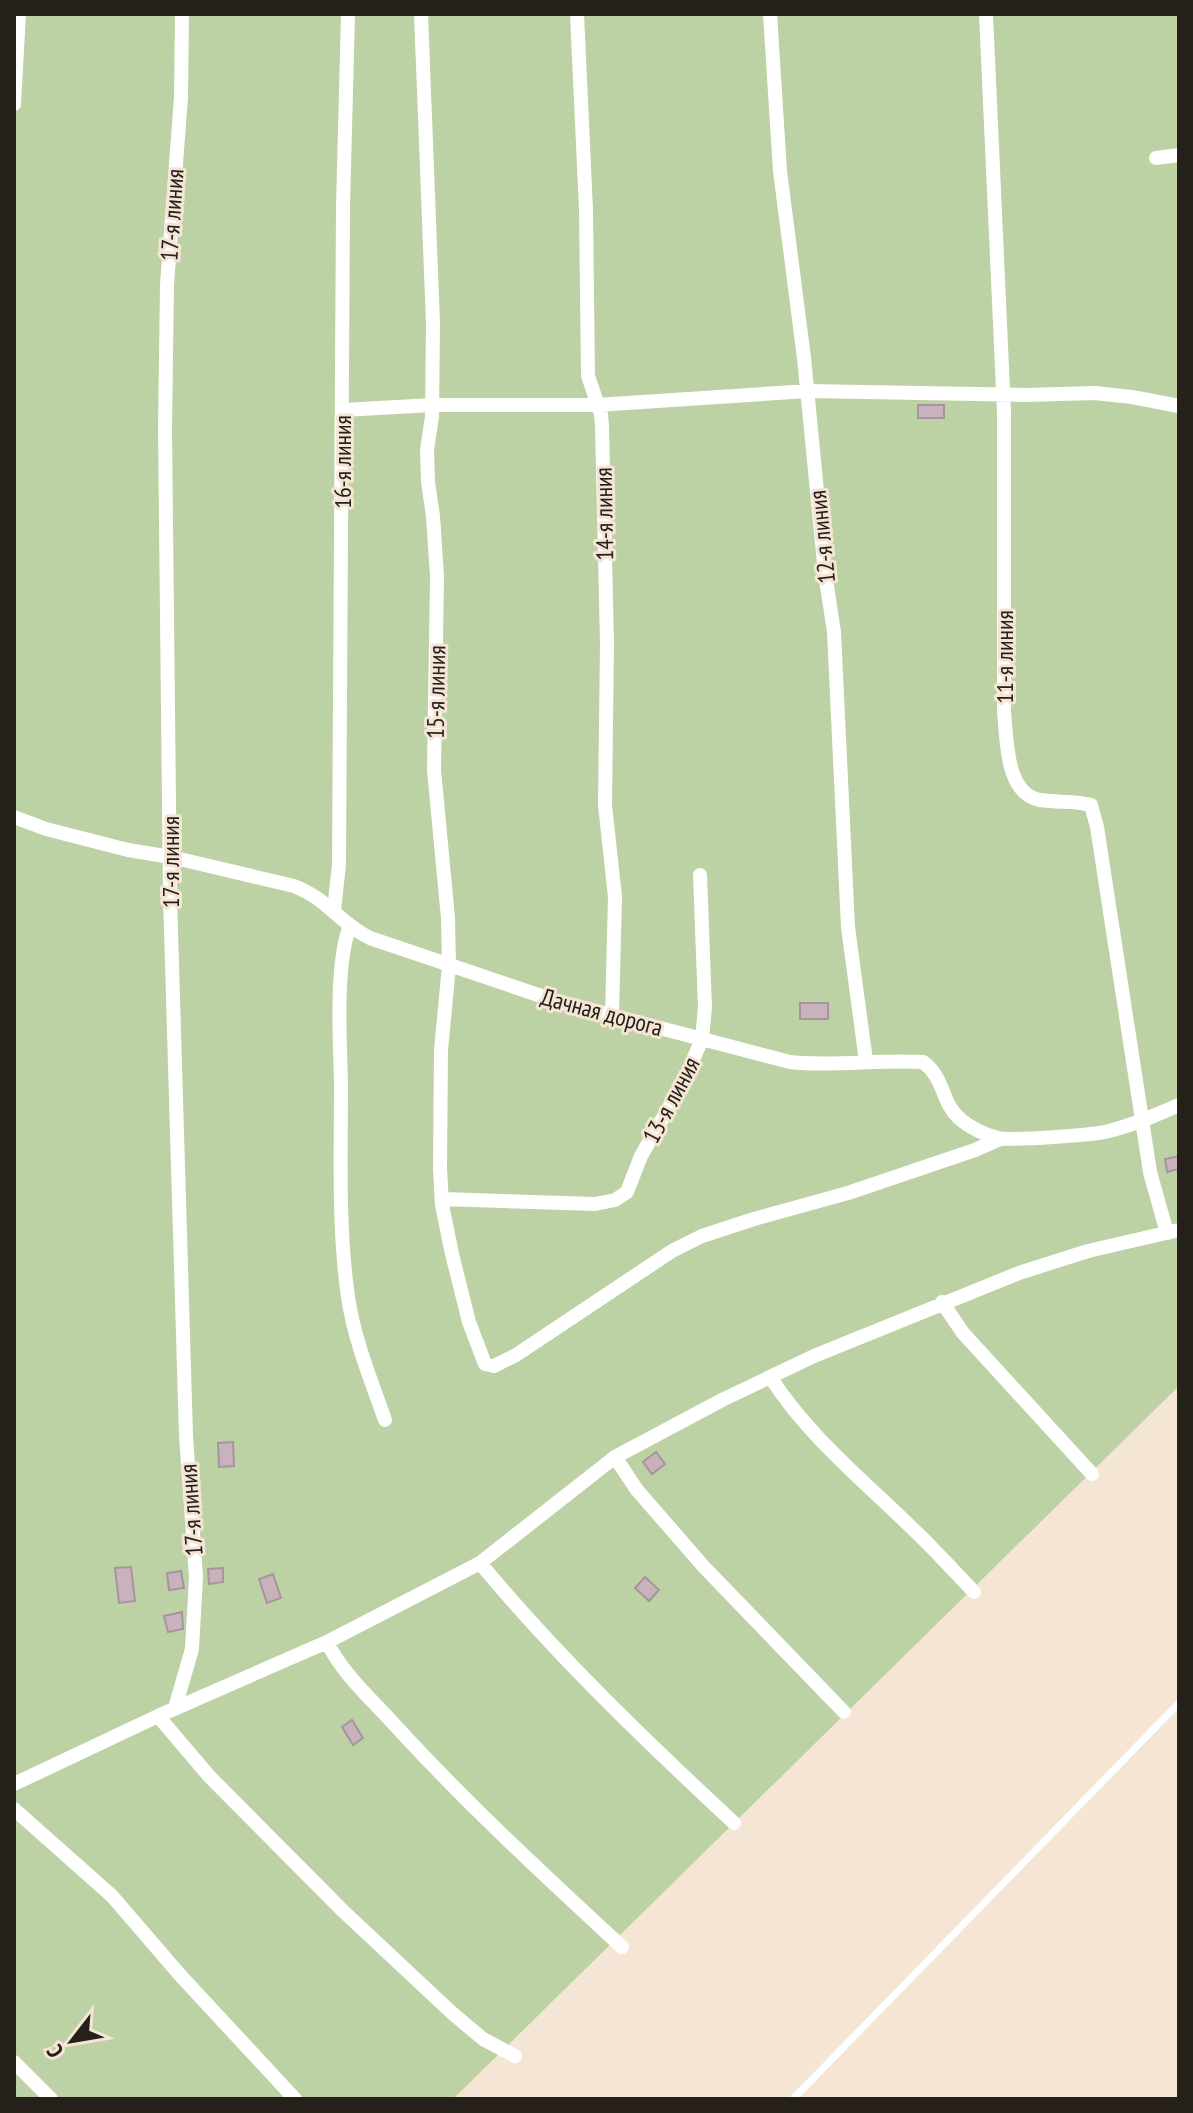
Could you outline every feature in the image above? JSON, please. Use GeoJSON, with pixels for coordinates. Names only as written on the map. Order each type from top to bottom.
{"type":"FeatureCollection","features":[{"type":"Feature","properties":{"kind":"street"},"geometry":{"type":"LineString","coordinates":[[14,104],[19,14]]}},
{"type":"Feature","properties":{"kind":"street","name":"17-я линия"},"geometry":{"type":"LineString","coordinates":[[175,1708],[192,1649],[196,1577],[186,1436],[171,857],[165,429],[167,285],[181,97],[182,14]]}},
{"type":"Feature","properties":{"kind":"street","name":"16-я линия"},"geometry":{"type":"LineString","coordinates":[[334,910],[339,865],[343,235],[348,14]]}},
{"type":"Feature","properties":{"kind":"street","name":"15-я линия"},"geometry":{"type":"LineString","coordinates":[[421,14],[432,309],[433,405],[427,450],[437,576],[434,770],[448,918],[449,966],[441,1050],[442,1199],[469,1322],[485,1364],[494,1366],[516,1355],[672,1251],[702,1236],[848,1193],[1000,1139]]}},
{"type":"Feature","properties":{"kind":"street","name":"14-я линия"},"geometry":{"type":"LineString","coordinates":[[577,14],[586,210],[588,376],[602,426],[607,643],[605,805],[615,897],[612,1015]]}},
{"type":"Feature","properties":{"kind":"street","name":"12-я линия"},"geometry":{"type":"LineString","coordinates":[[770,14],[780,171],[808,391],[839,696],[848,927],[866,1061]]}},
{"type":"Feature","properties":{"kind":"street","name":"11-я линия"},"geometry":{"type":"LineString","coordinates":[[986,14],[1004,395],[1004,712],[1008,754],[1019,785],[1027,794],[1038,800],[1073,800],[1091,805],[1097,827],[1150,1172],[1173,1232]]}},
{"type":"Feature","properties":{"kind":"street"},"geometry":{"type":"LineString","coordinates":[[1156,158],[1179,155]]}},
{"type":"Feature","properties":{"kind":"street"},"geometry":{"type":"LineString","coordinates":[[343,410],[433,405],[597,405],[808,391],[1004,395],[1095,393],[1179,406]]}},
{"type":"Feature","properties":{"kind":"street","name":"Дачная дорога"},"geometry":{"type":"LineString","coordinates":[[14,817],[46,829],[128,850],[294,886],[313,893],[350,926],[370,938],[553,1000],[790,1062],[810,1065],[866,1061],[923,1062],[940,1079],[949,1106],[959,1118],[976,1130],[1000,1139],[1105,1133],[1179,1105]]}},
{"type":"Feature","properties":{"kind":"street","name":"13-я линия"},"geometry":{"type":"LineString","coordinates":[[442,1199],[595,1204],[615,1200],[627,1192],[641,1156],[683,1083],[702,1039],[705,1007],[700,875]]}},
{"type":"Feature","properties":{"kind":"street"},"geometry":{"type":"LineString","coordinates":[[350,926],[344,950],[340,1014],[343,1228],[347,1284],[357,1336],[385,1420]]}},
{"type":"Feature","properties":{"kind":"street"},"geometry":{"type":"LineString","coordinates":[[14,1784],[175,1708],[327,1642],[480,1563],[615,1457],[814,1356],[942,1302],[1088,1251],[1173,1232]]}},
{"type":"Feature","properties":{"kind":"street"},"geometry":{"type":"LineString","coordinates":[[942,1302],[963,1333],[1092,1474]]}},
{"type":"Feature","properties":{"kind":"street"},"geometry":{"type":"LineString","coordinates":[[771,1378],[791,1407],[818,1436],[974,1592]]}},
{"type":"Feature","properties":{"kind":"street"},"geometry":{"type":"LineString","coordinates":[[615,1457],[637,1490],[704,1567],[844,1712]]}},
{"type":"Feature","properties":{"kind":"street"},"geometry":{"type":"LineString","coordinates":[[480,1563],[610,1703],[734,1823]]}},
{"type":"Feature","properties":{"kind":"street"},"geometry":{"type":"LineString","coordinates":[[327,1642],[350,1675],[417,1750],[528,1861],[622,1947]]}},
{"type":"Feature","properties":{"kind":"street"},"geometry":{"type":"LineString","coordinates":[[158,1716],[209,1776],[353,1920],[483,2039],[515,2056]]}},
{"type":"Feature","properties":{"kind":"street"},"geometry":{"type":"LineString","coordinates":[[14,1809],[112,1896],[295,2099]]}},
{"type":"Feature","properties":{"kind":"street"},"geometry":{"type":"LineString","coordinates":[[14,2062],[51,2099]]}},
{"type":"Feature","properties":{"kind":"lane"},"geometry":{"type":"LineString","coordinates":[[793,2099],[1179,1703]]}},
{"type":"Feature","properties":{"kind":"green space"},"geometry":{"type":"Polygon","coordinates":[[[14,14],[1179,14],[1179,1386],[453,2099],[14,2099],[14,14]]]}},
{"type":"Feature","properties":{"kind":"building"},"geometry":{"type":"Polygon","coordinates":[[[918,405],[944,405],[944,418],[918,418],[918,405]]]}},
{"type":"Feature","properties":{"kind":"building"},"geometry":{"type":"Polygon","coordinates":[[[800,1003],[828,1003],[828,1019],[800,1019],[800,1003]]]}},
{"type":"Feature","properties":{"kind":"building"},"geometry":{"type":"Polygon","coordinates":[[[1179,1156],[1179,1169],[1167,1172],[1165,1159],[1179,1156]]]}},
{"type":"Feature","properties":{"kind":"building"},"geometry":{"type":"Polygon","coordinates":[[[233,1442],[234,1466],[219,1467],[218,1443],[233,1442]]]}},
{"type":"Feature","properties":{"kind":"building"},"geometry":{"type":"Polygon","coordinates":[[[656,1452],[665,1464],[652,1474],[643,1462],[656,1452]]]}},
{"type":"Feature","properties":{"kind":"building"},"geometry":{"type":"Polygon","coordinates":[[[131,1567],[135,1601],[119,1603],[115,1568],[131,1567]]]}},
{"type":"Feature","properties":{"kind":"building"},"geometry":{"type":"Polygon","coordinates":[[[223,1568],[223,1582],[209,1584],[208,1569],[223,1568]]]}},
{"type":"Feature","properties":{"kind":"building"},"geometry":{"type":"Polygon","coordinates":[[[181,1571],[184,1588],[169,1590],[167,1573],[181,1571]]]}},
{"type":"Feature","properties":{"kind":"building"},"geometry":{"type":"Polygon","coordinates":[[[273,1574],[281,1598],[267,1603],[259,1579],[273,1574]]]}},
{"type":"Feature","properties":{"kind":"building"},"geometry":{"type":"Polygon","coordinates":[[[645,1577],[659,1590],[649,1601],[635,1588],[645,1577]]]}},
{"type":"Feature","properties":{"kind":"building"},"geometry":{"type":"Polygon","coordinates":[[[182,1612],[183,1629],[168,1632],[164,1616],[182,1612]]]}},
{"type":"Feature","properties":{"kind":"building"},"geometry":{"type":"Polygon","coordinates":[[[352,1720],[363,1738],[353,1745],[342,1727],[352,1720]]]}}]}
